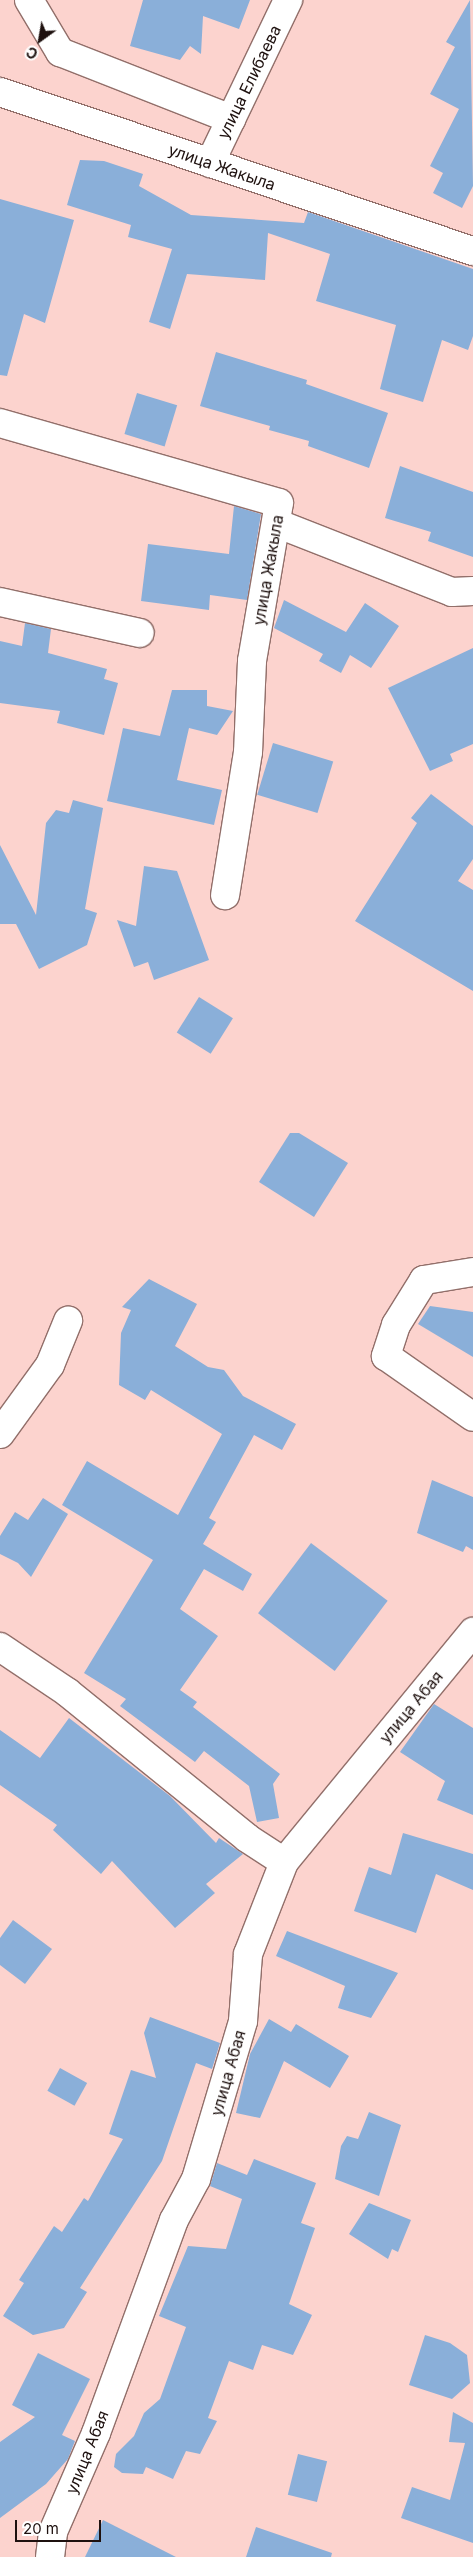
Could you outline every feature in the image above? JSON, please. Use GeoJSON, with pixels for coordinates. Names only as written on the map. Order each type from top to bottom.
{"type":"FeatureCollection","features":[{"type":"Feature","properties":{"kind":"street"},"geometry":{"type":"LineString","coordinates":[[29,0],[60,52],[231,119]]}},
{"type":"Feature","properties":{"kind":"street","name":"улица Елибаева"},"geometry":{"type":"LineString","coordinates":[[210,163],[288,0]]}},
{"type":"Feature","properties":{"kind":"street","name":"улица Жакыла"},"geometry":{"type":"LineString","coordinates":[[0,92],[473,251]]}},
{"type":"Feature","properties":{"kind":"street","name":"улица Жакыла"},"geometry":{"type":"LineString","coordinates":[[0,423],[279,503],[252,661],[248,752],[225,895]]}},
{"type":"Feature","properties":{"kind":"street"},"geometry":{"type":"LineString","coordinates":[[276,523],[452,592],[473,590]]}},
{"type":"Feature","properties":{"kind":"street"},"geometry":{"type":"LineString","coordinates":[[0,602],[140,633]]}},
{"type":"Feature","properties":{"kind":"street"},"geometry":{"type":"LineString","coordinates":[[473,1272],[424,1280],[396,1325],[386,1356],[473,1417]]}},
{"type":"Feature","properties":{"kind":"street"},"geometry":{"type":"LineString","coordinates":[[0,1434],[50,1364],[68,1321]]}},
{"type":"Feature","properties":{"kind":"street","name":"улица Абая"},"geometry":{"type":"LineString","coordinates":[[50,2557],[54,2532],[96,2433],[174,2220],[196,2179],[243,2021],[248,1954],[284,1862],[473,1632]]}},
{"type":"Feature","properties":{"kind":"street"},"geometry":{"type":"LineString","coordinates":[[2,1651],[67,1692],[247,1838],[284,1862]]}},
{"type":"Feature","properties":{"kind":"building"},"geometry":{"type":"Polygon","coordinates":[[[143,0],[250,0],[239,29],[203,16],[201,54],[190,46],[180,60],[130,46],[143,0]]]}},
{"type":"Feature","properties":{"kind":"building"},"geometry":{"type":"Polygon","coordinates":[[[470,0],[473,186],[462,208],[433,193],[443,173],[430,166],[459,109],[430,94],[455,47],[446,42],[470,0]]]}},
{"type":"Feature","properties":{"kind":"building"},"geometry":{"type":"Polygon","coordinates":[[[80,160],[104,161],[143,174],[139,186],[191,215],[304,223],[308,212],[473,269],[473,336],[468,350],[442,340],[423,402],[380,389],[396,325],[316,301],[330,254],[268,233],[265,280],[187,274],[170,329],[149,322],[172,249],[128,237],[131,225],[67,205],[80,160]]]}},
{"type":"Feature","properties":{"kind":"building"},"geometry":{"type":"Polygon","coordinates":[[[0,199],[74,220],[45,323],[24,314],[7,376],[0,375],[0,199]]]}},
{"type":"Feature","properties":{"kind":"building"},"geometry":{"type":"Polygon","coordinates":[[[216,352],[307,380],[306,384],[388,413],[369,468],[308,446],[309,441],[269,430],[270,426],[200,406],[216,352]]]}},
{"type":"Feature","properties":{"kind":"building"},"geometry":{"type":"Polygon","coordinates":[[[137,393],[177,405],[165,446],[124,434],[137,393]]]}},
{"type":"Feature","properties":{"kind":"building"},"geometry":{"type":"Polygon","coordinates":[[[400,466],[473,492],[473,557],[428,541],[431,532],[385,518],[400,466]]]}},
{"type":"Feature","properties":{"kind":"building"},"geometry":{"type":"Polygon","coordinates":[[[234,506],[261,514],[247,600],[210,595],[209,610],[141,601],[148,544],[229,554],[234,506]]]}},
{"type":"Feature","properties":{"kind":"building"},"geometry":{"type":"Polygon","coordinates":[[[284,600],[346,632],[365,603],[399,626],[371,668],[350,655],[341,673],[319,661],[323,654],[274,628],[284,600]]]}},
{"type":"Feature","properties":{"kind":"building"},"geometry":{"type":"Polygon","coordinates":[[[25,623],[51,629],[48,653],[107,669],[104,679],[118,683],[104,735],[57,723],[60,711],[0,703],[0,641],[22,646],[25,623]]]}},
{"type":"Feature","properties":{"kind":"building"},"geometry":{"type":"Polygon","coordinates":[[[473,648],[473,744],[450,754],[453,761],[430,771],[388,688],[473,648]]]}},
{"type":"Feature","properties":{"kind":"building"},"geometry":{"type":"Polygon","coordinates":[[[172,690],[207,690],[207,706],[233,711],[217,735],[189,728],[177,780],[222,790],[214,825],[107,801],[123,728],[160,736],[172,690]]]}},
{"type":"Feature","properties":{"kind":"building"},"geometry":{"type":"Polygon","coordinates":[[[273,743],[333,761],[317,813],[257,795],[273,743]]]}},
{"type":"Feature","properties":{"kind":"building"},"geometry":{"type":"Polygon","coordinates":[[[431,794],[473,826],[473,859],[458,881],[473,890],[473,991],[355,921],[417,823],[411,818],[431,794]]]}},
{"type":"Feature","properties":{"kind":"building"},"geometry":{"type":"Polygon","coordinates":[[[73,800],[103,808],[85,909],[97,913],[87,945],[39,969],[16,924],[0,924],[0,845],[36,915],[46,823],[56,810],[69,813],[73,800]]]}},
{"type":"Feature","properties":{"kind":"building"},"geometry":{"type":"Polygon","coordinates":[[[144,866],[177,871],[209,960],[154,980],[148,962],[134,967],[117,920],[136,926],[144,866]]]}},
{"type":"Feature","properties":{"kind":"building"},"geometry":{"type":"Polygon","coordinates":[[[199,997],[233,1018],[211,1054],[177,1033],[199,997]]]}},
{"type":"Feature","properties":{"kind":"building"},"geometry":{"type":"Polygon","coordinates":[[[290,1133],[299,1133],[348,1163],[314,1217],[259,1182],[290,1133]]]}},
{"type":"Feature","properties":{"kind":"building"},"geometry":{"type":"Polygon","coordinates":[[[149,1279],[197,1304],[175,1346],[208,1367],[224,1370],[243,1396],[296,1424],[282,1450],[254,1435],[209,1518],[216,1522],[203,1544],[252,1574],[243,1591],[204,1569],[180,1609],[218,1636],[180,1690],[197,1702],[193,1707],[280,1774],[273,1784],[279,1818],[257,1822],[249,1786],[204,1751],[195,1762],[120,1706],[126,1699],[84,1673],[153,1560],[62,1505],[87,1461],[178,1515],[222,1434],[151,1390],[145,1400],[119,1385],[121,1333],[131,1310],[122,1307],[149,1279]]]}},
{"type":"Feature","properties":{"kind":"building"},"geometry":{"type":"Polygon","coordinates":[[[430,1306],[473,1312],[473,1357],[418,1324],[430,1306]]]}},
{"type":"Feature","properties":{"kind":"building"},"geometry":{"type":"Polygon","coordinates":[[[432,1480],[473,1497],[473,1550],[466,1546],[463,1552],[417,1533],[432,1480]]]}},
{"type":"Feature","properties":{"kind":"building"},"geometry":{"type":"Polygon","coordinates":[[[43,1498],[68,1514],[31,1577],[18,1563],[0,1554],[0,1536],[15,1512],[28,1520],[43,1498]]]}},
{"type":"Feature","properties":{"kind":"building"},"geometry":{"type":"Polygon","coordinates":[[[311,1543],[388,1601],[335,1671],[258,1613],[311,1543]]]}},
{"type":"Feature","properties":{"kind":"building"},"geometry":{"type":"Polygon","coordinates":[[[434,1704],[473,1728],[473,1815],[437,1800],[445,1781],[400,1752],[434,1704]]]}},
{"type":"Feature","properties":{"kind":"building"},"geometry":{"type":"Polygon","coordinates":[[[69,1718],[170,1796],[216,1843],[219,1838],[243,1854],[206,1884],[215,1893],[175,1928],[112,1861],[101,1874],[53,1830],[57,1825],[0,1785],[0,1730],[40,1758],[69,1718]]]}},
{"type":"Feature","properties":{"kind":"building"},"geometry":{"type":"Polygon","coordinates":[[[403,1833],[473,1854],[473,1890],[436,1874],[416,1933],[354,1911],[369,1867],[391,1875],[403,1833]]]}},
{"type":"Feature","properties":{"kind":"building"},"geometry":{"type":"Polygon","coordinates":[[[13,1920],[52,1949],[25,1984],[0,1965],[0,1938],[13,1920]]]}},
{"type":"Feature","properties":{"kind":"building"},"geometry":{"type":"Polygon","coordinates":[[[287,1931],[398,1973],[371,2018],[338,2008],[345,1986],[276,1956],[287,1931]]]}},
{"type":"Feature","properties":{"kind":"building"},"geometry":{"type":"Polygon","coordinates":[[[150,2017],[220,2043],[212,2069],[196,2063],[162,2161],[80,2288],[87,2292],[64,2328],[33,2335],[3,2316],[24,2283],[19,2280],[54,2226],[62,2232],[84,2198],[88,2201],[123,2139],[109,2134],[131,2070],[156,2078],[144,2033],[150,2017]]]}},
{"type":"Feature","properties":{"kind":"building"},"geometry":{"type":"Polygon","coordinates":[[[269,2019],[291,2032],[296,2024],[349,2056],[330,2088],[284,2061],[260,2118],[236,2113],[250,2054],[269,2019]]]}},
{"type":"Feature","properties":{"kind":"building"},"geometry":{"type":"Polygon","coordinates":[[[60,2068],[87,2083],[75,2106],[47,2091],[60,2068]]]}},
{"type":"Feature","properties":{"kind":"building"},"geometry":{"type":"Polygon","coordinates":[[[369,2112],[401,2125],[379,2196],[335,2179],[341,2146],[347,2136],[358,2139],[369,2112]]]}},
{"type":"Feature","properties":{"kind":"building"},"geometry":{"type":"Polygon","coordinates":[[[254,2159],[316,2183],[301,2223],[315,2228],[289,2304],[312,2315],[293,2355],[262,2345],[253,2370],[229,2361],[208,2418],[217,2421],[200,2454],[186,2451],[173,2479],[146,2467],[143,2474],[122,2473],[114,2467],[116,2454],[134,2436],[144,2413],[160,2399],[186,2327],[159,2316],[188,2246],[226,2249],[242,2199],[210,2186],[217,2163],[247,2175],[254,2159]]]}},
{"type":"Feature","properties":{"kind":"building"},"geometry":{"type":"Polygon","coordinates":[[[369,2203],[411,2220],[398,2252],[392,2249],[388,2259],[349,2234],[369,2203]]]}},
{"type":"Feature","properties":{"kind":"building"},"geometry":{"type":"Polygon","coordinates":[[[425,2335],[450,2343],[467,2355],[470,2383],[452,2399],[409,2385],[425,2335]]]}},
{"type":"Feature","properties":{"kind":"building"},"geometry":{"type":"Polygon","coordinates":[[[38,2353],[90,2379],[62,2435],[75,2441],[68,2459],[46,2484],[0,2518],[0,2442],[35,2417],[12,2405],[38,2353]]]}},
{"type":"Feature","properties":{"kind":"building"},"geometry":{"type":"Polygon","coordinates":[[[453,2412],[473,2423],[473,2543],[401,2518],[412,2487],[450,2500],[465,2443],[449,2442],[453,2412]]]}},
{"type":"Feature","properties":{"kind":"building"},"geometry":{"type":"Polygon","coordinates":[[[298,2454],[327,2461],[317,2502],[288,2495],[298,2454]]]}},
{"type":"Feature","properties":{"kind":"building"},"geometry":{"type":"Polygon","coordinates":[[[103,2520],[176,2557],[85,2557],[103,2520]]]}},
{"type":"Feature","properties":{"kind":"building"},"geometry":{"type":"Polygon","coordinates":[[[256,2527],[332,2553],[331,2557],[246,2557],[256,2527]]]}}]}
